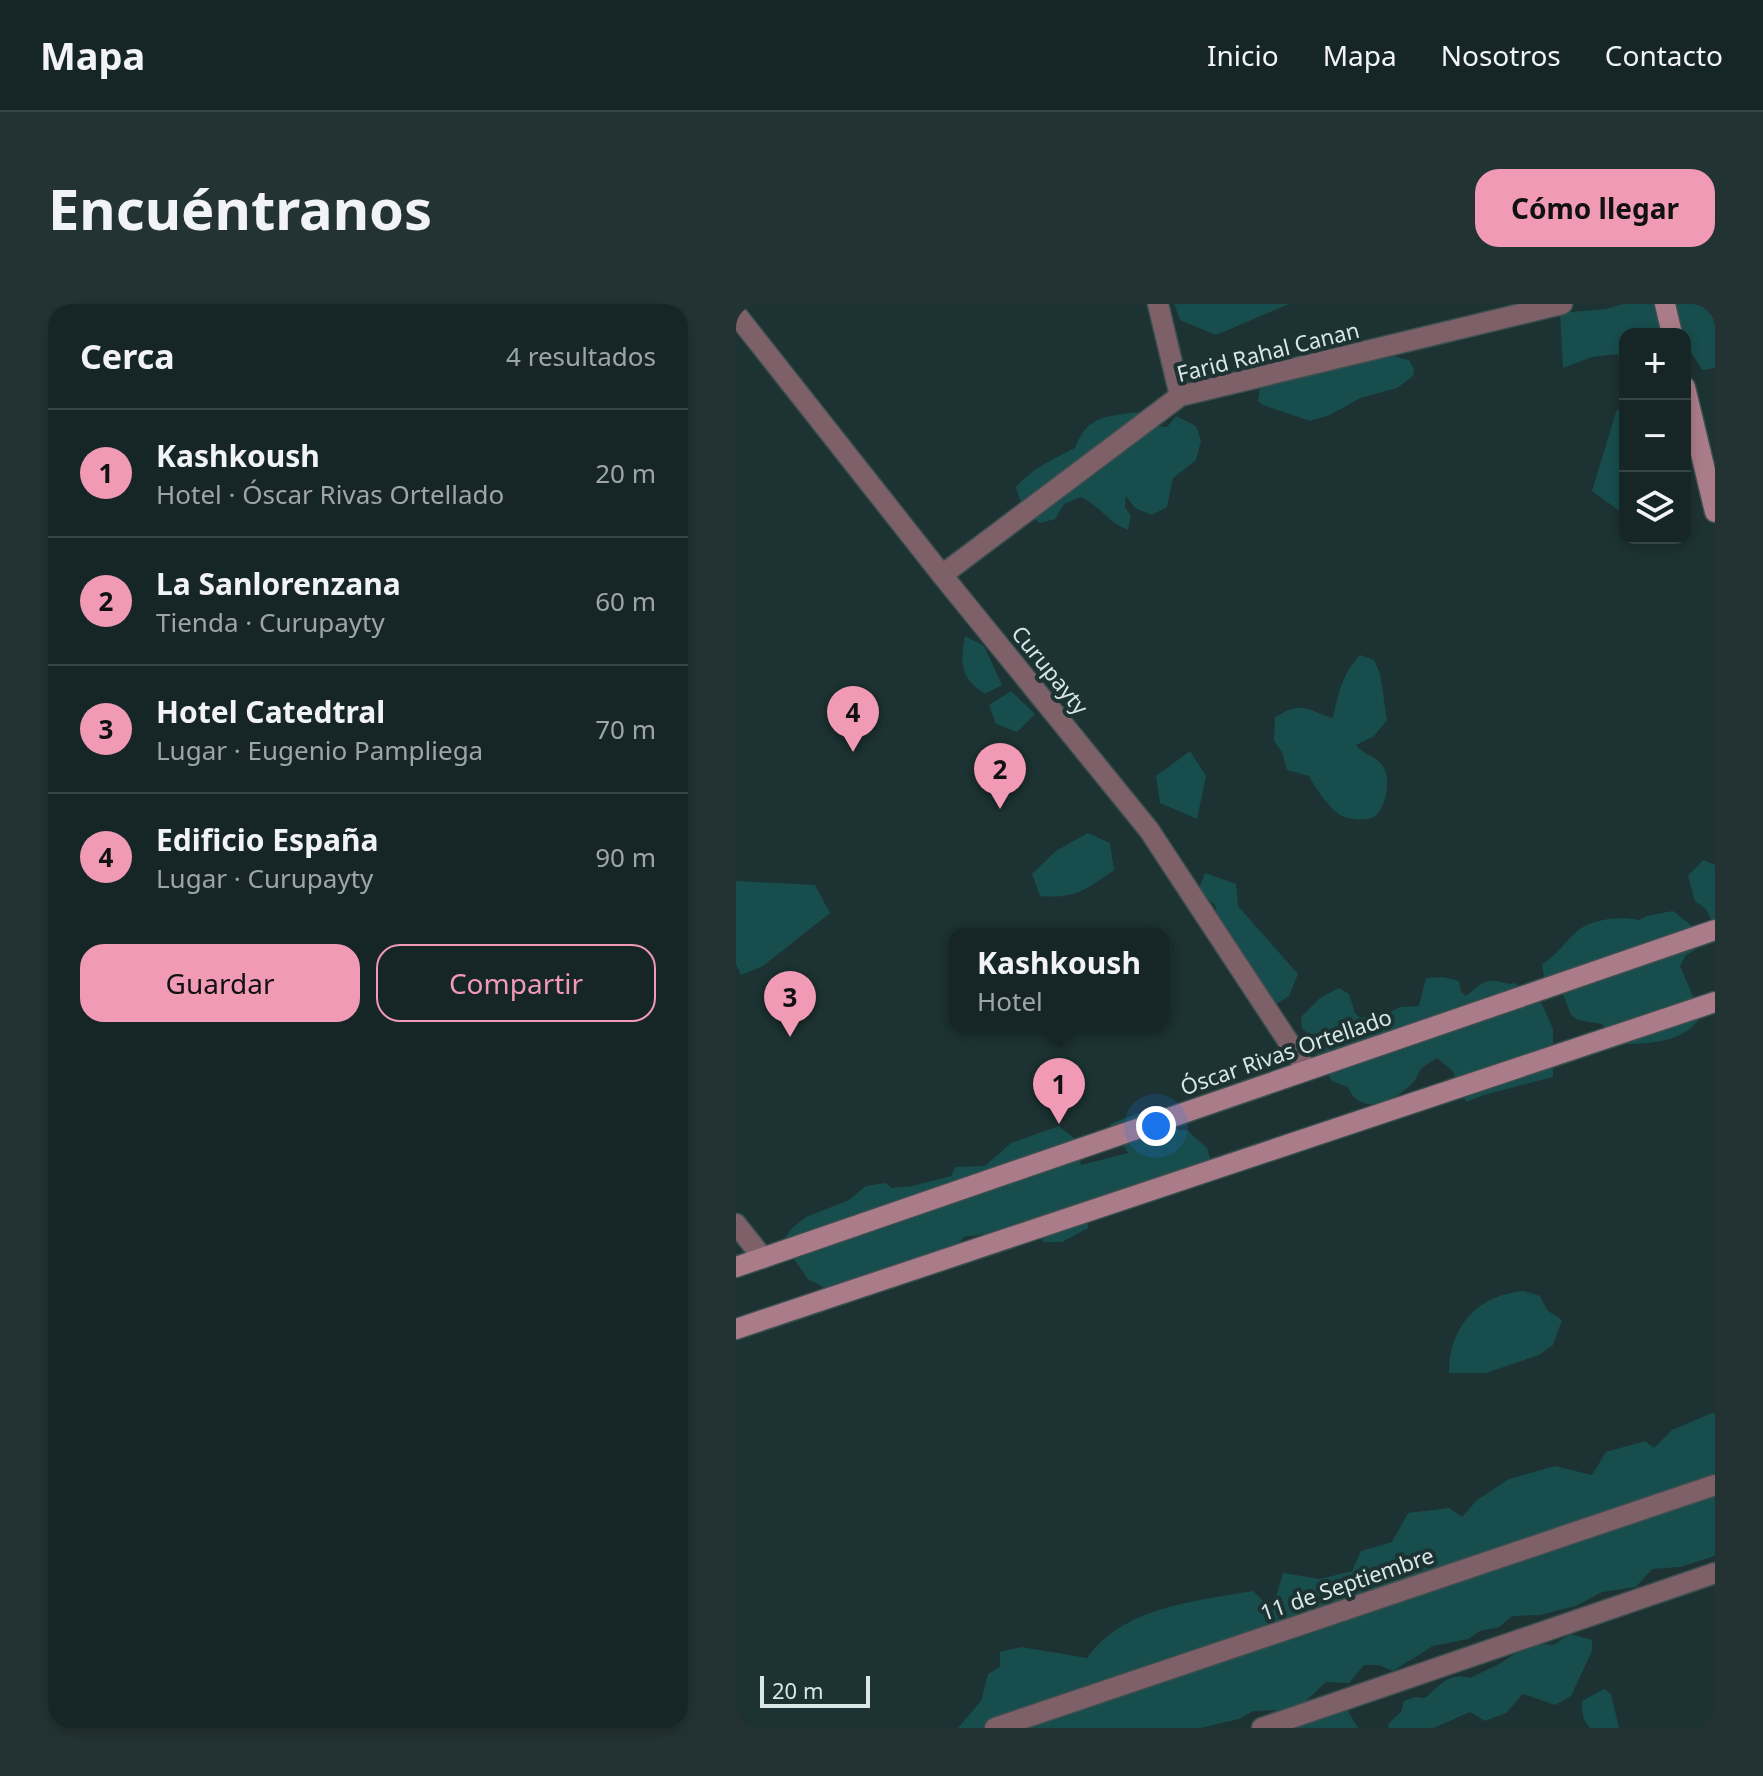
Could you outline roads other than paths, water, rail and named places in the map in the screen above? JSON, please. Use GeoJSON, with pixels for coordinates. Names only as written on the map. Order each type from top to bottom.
{"type":"FeatureCollection","features":[{"type":"Feature","properties":{"kind":"street"},"geometry":{"type":"LineString","coordinates":[[1158,304],[1180,396]]}},
{"type":"Feature","properties":{"kind":"street","name":"Farid Rahal Canan"},"geometry":{"type":"LineString","coordinates":[[942,575],[1180,396],[1562,304]]}},
{"type":"Feature","properties":{"kind":"street"},"geometry":{"type":"LineString","coordinates":[[1665,304],[1671,328]]}},
{"type":"Feature","properties":{"kind":"street","name":"Curupayty"},"geometry":{"type":"LineString","coordinates":[[736,314],[1149,830],[1307,1070]]}},
{"type":"Feature","properties":{"kind":"street"},"geometry":{"type":"LineString","coordinates":[[1688,400],[1715,512]]}},
{"type":"Feature","properties":{"kind":"street","name":"Óscar Rivas Ortellado"},"geometry":{"type":"LineString","coordinates":[[736,1267],[1715,930]]}},
{"type":"Feature","properties":{"kind":"street"},"geometry":{"type":"LineString","coordinates":[[736,1329],[1715,1002]]}},
{"type":"Feature","properties":{"kind":"street"},"geometry":{"type":"LineString","coordinates":[[736,1224],[763,1258]]}},
{"type":"Feature","properties":{"kind":"street","name":"11 de Septiembre"},"geometry":{"type":"LineString","coordinates":[[995,1728],[1715,1485]]}},
{"type":"Feature","properties":{"kind":"street"},"geometry":{"type":"LineString","coordinates":[[1262,1728],[1715,1573]]}},
{"type":"Feature","properties":{"kind":"place","name":"Edificio España"},"geometry":{"type":"Point","coordinates":[853,752]}},
{"type":"Feature","properties":{"kind":"place","name":"La Sanlorenzana"},"geometry":{"type":"Point","coordinates":[1000,809]}},
{"type":"Feature","properties":{"kind":"place","name":"Hotel Catedtral"},"geometry":{"type":"Point","coordinates":[790,1037]}},
{"type":"Feature","properties":{"kind":"place","name":"Kashkoush"},"geometry":{"type":"Point","coordinates":[1059,1124]}}]}
